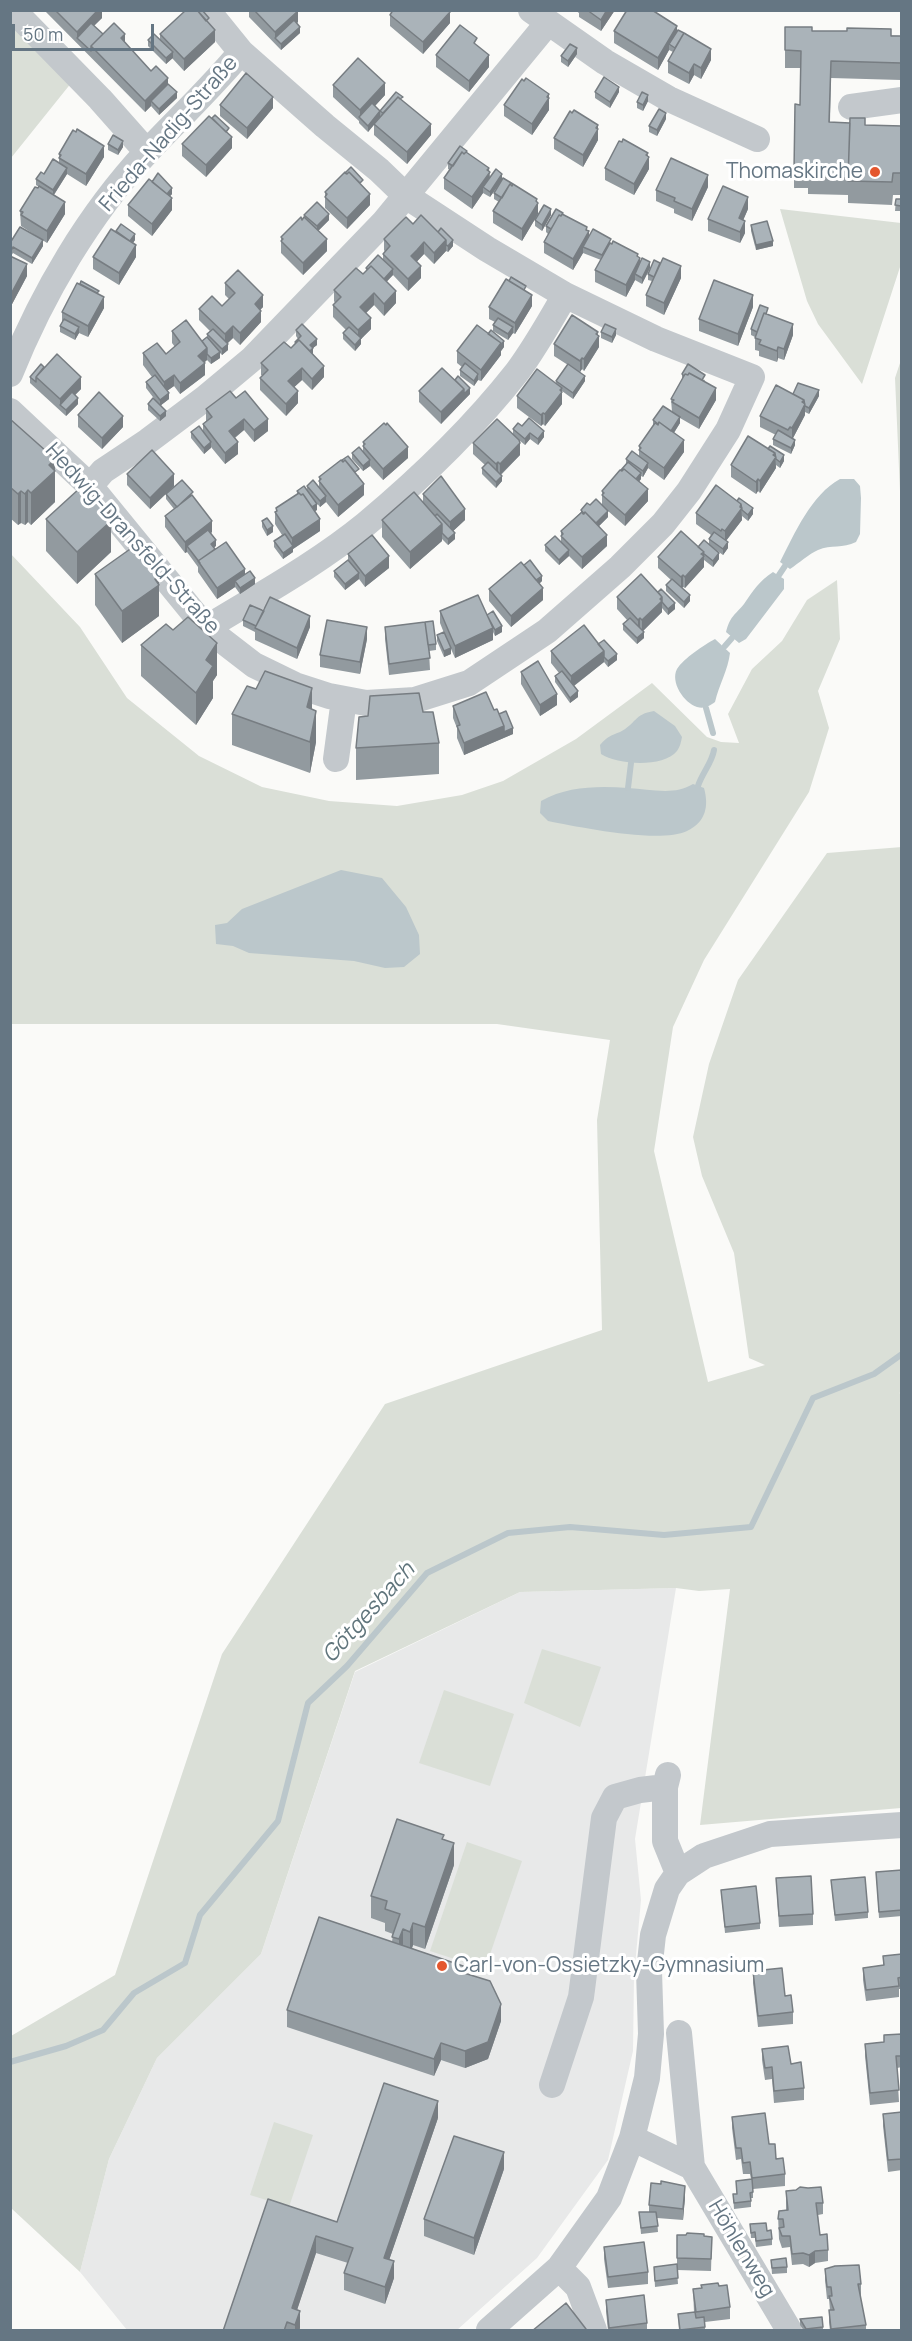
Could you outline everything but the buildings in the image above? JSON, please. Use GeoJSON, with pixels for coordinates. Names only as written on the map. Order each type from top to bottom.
{"type":"FeatureCollection","features":[{"type":"Feature","properties":{"kind":"street"},"geometry":{"type":"LineString","coordinates":[[13,10],[93,92],[147,152]]}},
{"type":"Feature","properties":{"kind":"street"},"geometry":{"type":"LineString","coordinates":[[194,626],[297,572],[365,525],[434,463],[481,414],[518,370],[565,295],[487,249],[406,196],[379,170],[241,52],[207,10]]}},
{"type":"Feature","properties":{"kind":"street"},"geometry":{"type":"LineString","coordinates":[[90,486],[103,471],[204,399],[252,359],[384,222],[406,196],[539,17],[605,62],[669,99],[757,139]]}},
{"type":"Feature","properties":{"kind":"street","name":"Frieda-Nadig-Straße"},"geometry":{"type":"LineString","coordinates":[[10,374],[20,350],[71,254],[110,197],[147,152],[203,96],[241,52]]}},
{"type":"Feature","properties":{"kind":"street"},"geometry":{"type":"LineString","coordinates":[[851,107],[902,100]]}},
{"type":"Feature","properties":{"kind":"street","name":"Hedwig-Dransfeld-Straße"},"geometry":{"type":"LineString","coordinates":[[10,411],[90,486],[134,555],[194,626],[254,665],[295,685],[366,703],[415,700],[470,683],[547,631],[620,567],[663,524],[689,490],[728,430],[753,377],[656,339],[565,295]]}},
{"type":"Feature","properties":{"kind":"street"},"geometry":{"type":"LineString","coordinates":[[336,759],[344,699]]}},
{"type":"Feature","properties":{"kind":"street"},"geometry":{"type":"LineString","coordinates":[[552,2085],[581,1997],[604,1818],[615,1797],[667,1781],[665,1841],[678,1873]]}},
{"type":"Feature","properties":{"kind":"street"},"geometry":{"type":"LineString","coordinates":[[489,2331],[559,2268],[609,2198],[633,2138],[648,2067],[651,2034],[649,1971],[655,1924],[667,1889],[678,1873],[704,1856],[770,1834],[902,1825]]}},
{"type":"Feature","properties":{"kind":"street","name":"Höhlenweg"},"geometry":{"type":"LineString","coordinates":[[679,2033],[692,2167],[789,2331]]}},
{"type":"Feature","properties":{"kind":"street"},"geometry":{"type":"LineString","coordinates":[[633,2138],[692,2167]]}},
{"type":"Feature","properties":{"kind":"street"},"geometry":{"type":"LineString","coordinates":[[559,2268],[578,2287],[594,2331]]}},
{"type":"Feature","properties":{"kind":"shaded area"},"geometry":{"type":"Polygon","coordinates":[[[10,16],[72,82],[11,158],[10,158],[10,16]]]}},
{"type":"Feature","properties":{"kind":"shaded area"},"geometry":{"type":"Polygon","coordinates":[[[780,209],[901,223],[901,264],[862,384],[818,324],[807,301],[780,209]]]}},
{"type":"Feature","properties":{"kind":"shaded area"},"geometry":{"type":"Polygon","coordinates":[[[901,360],[901,514],[895,378],[901,360]]]}},
{"type":"Feature","properties":{"kind":"shaded area"},"geometry":{"type":"Polygon","coordinates":[[[840,479],[854,479],[860,486],[860,534],[856,542],[818,550],[790,569],[780,562],[798,527],[820,495],[840,479]]]}},
{"type":"Feature","properties":{"kind":"shaded area"},"geometry":{"type":"Polygon","coordinates":[[[10,553],[80,627],[127,698],[199,756],[262,787],[329,801],[397,806],[462,795],[503,781],[576,739],[652,683],[707,737],[721,742],[739,743],[728,714],[752,669],[782,641],[807,600],[837,580],[840,639],[818,691],[829,728],[809,792],[704,960],[673,1027],[654,1151],[708,1382],[765,1365],[749,1358],[734,1253],[702,1176],[693,1137],[709,1064],[738,980],[827,853],[902,847],[902,1392],[899,1393],[902,1394],[901,1808],[700,1825],[730,1589],[520,1592],[355,1671],[261,1954],[157,2058],[109,2159],[80,2272],[11,2208],[11,2036],[115,1975],[222,1654],[385,1404],[602,1330],[597,1120],[610,1040],[497,1024],[11,1024],[10,553]]]}},
{"type":"Feature","properties":{"kind":"shaded area"},"geometry":{"type":"Polygon","coordinates":[[[773,572],[784,579],[784,589],[746,639],[739,643],[726,632],[729,622],[764,579],[773,572]]]}},
{"type":"Feature","properties":{"kind":"shaded area"},"geometry":{"type":"Polygon","coordinates":[[[715,639],[730,653],[727,665],[715,702],[709,706],[697,707],[683,697],[677,686],[675,674],[684,661],[715,639]]]}},
{"type":"Feature","properties":{"kind":"shaded area"},"geometry":{"type":"Polygon","coordinates":[[[654,711],[675,726],[682,737],[678,749],[670,756],[662,760],[640,763],[618,761],[601,754],[600,745],[607,738],[625,729],[642,714],[654,711]]]}},
{"type":"Feature","properties":{"kind":"shaded area"},"geometry":{"type":"Polygon","coordinates":[[[693,784],[704,788],[706,807],[704,813],[693,827],[674,835],[639,835],[598,830],[548,821],[540,813],[541,801],[572,790],[606,787],[670,791],[693,784]]]}},
{"type":"Feature","properties":{"kind":"shaded area"},"geometry":{"type":"Polygon","coordinates":[[[341,870],[382,878],[406,907],[419,935],[420,954],[404,967],[385,968],[354,961],[249,953],[233,946],[216,944],[215,925],[227,923],[242,909],[341,870]]]}},
{"type":"Feature","properties":{"kind":"shaded area","name":"Carl-von-Ossietzky-Gymnasium"},"geometry":{"type":"Polygon","coordinates":[[[676,1588],[635,1839],[641,1900],[634,1977],[633,2051],[608,2160],[537,2258],[457,2330],[127,2330],[80,2272],[109,2159],[157,2058],[261,1954],[355,1672],[520,1592],[676,1588]]]}},
{"type":"Feature","properties":{"kind":"shaded area"},"geometry":{"type":"Polygon","coordinates":[[[542,1649],[601,1667],[580,1727],[524,1703],[542,1649]]]}},
{"type":"Feature","properties":{"kind":"shaded area"},"geometry":{"type":"Polygon","coordinates":[[[444,1690],[514,1714],[490,1786],[419,1763],[444,1690]]]}},
{"type":"Feature","properties":{"kind":"shaded area"},"geometry":{"type":"Polygon","coordinates":[[[467,1842],[522,1861],[485,1969],[430,1951],[467,1842]]]}},
{"type":"Feature","properties":{"kind":"shaded area"},"geometry":{"type":"Polygon","coordinates":[[[274,2122],[313,2135],[289,2207],[250,2195],[274,2122]]]}},
{"type":"Feature","properties":{"kind":"waterway"},"geometry":{"type":"LineString","coordinates":[[779,575],[785,566]]}},
{"type":"Feature","properties":{"kind":"waterway"},"geometry":{"type":"LineString","coordinates":[[725,646],[732,638]]}},
{"type":"Feature","properties":{"kind":"waterway"},"geometry":{"type":"LineString","coordinates":[[706,708],[713,733]]}},
{"type":"Feature","properties":{"kind":"waterway"},"geometry":{"type":"LineString","coordinates":[[698,786],[714,750]]}},
{"type":"Feature","properties":{"kind":"waterway"},"geometry":{"type":"LineString","coordinates":[[628,788],[631,763]]}},
{"type":"Feature","properties":{"kind":"waterway","name":"Götgesbach"},"geometry":{"type":"LineString","coordinates":[[10,2062],[66,2046],[103,2030],[134,1993],[185,1963],[200,1915],[278,1821],[308,1703],[347,1666],[427,1573],[508,1533],[570,1527],[664,1535],[751,1527],[813,1398],[874,1374],[902,1354]]}},
{"type":"Feature","properties":{"kind":"place","name":"Thomaskirche"},"geometry":{"type":"Point","coordinates":[875,172]}},
{"type":"Feature","properties":{"kind":"place","name":"Carl-von-Ossietzky-Gymnasium"},"geometry":{"type":"Point","coordinates":[442,1966]}}]}
